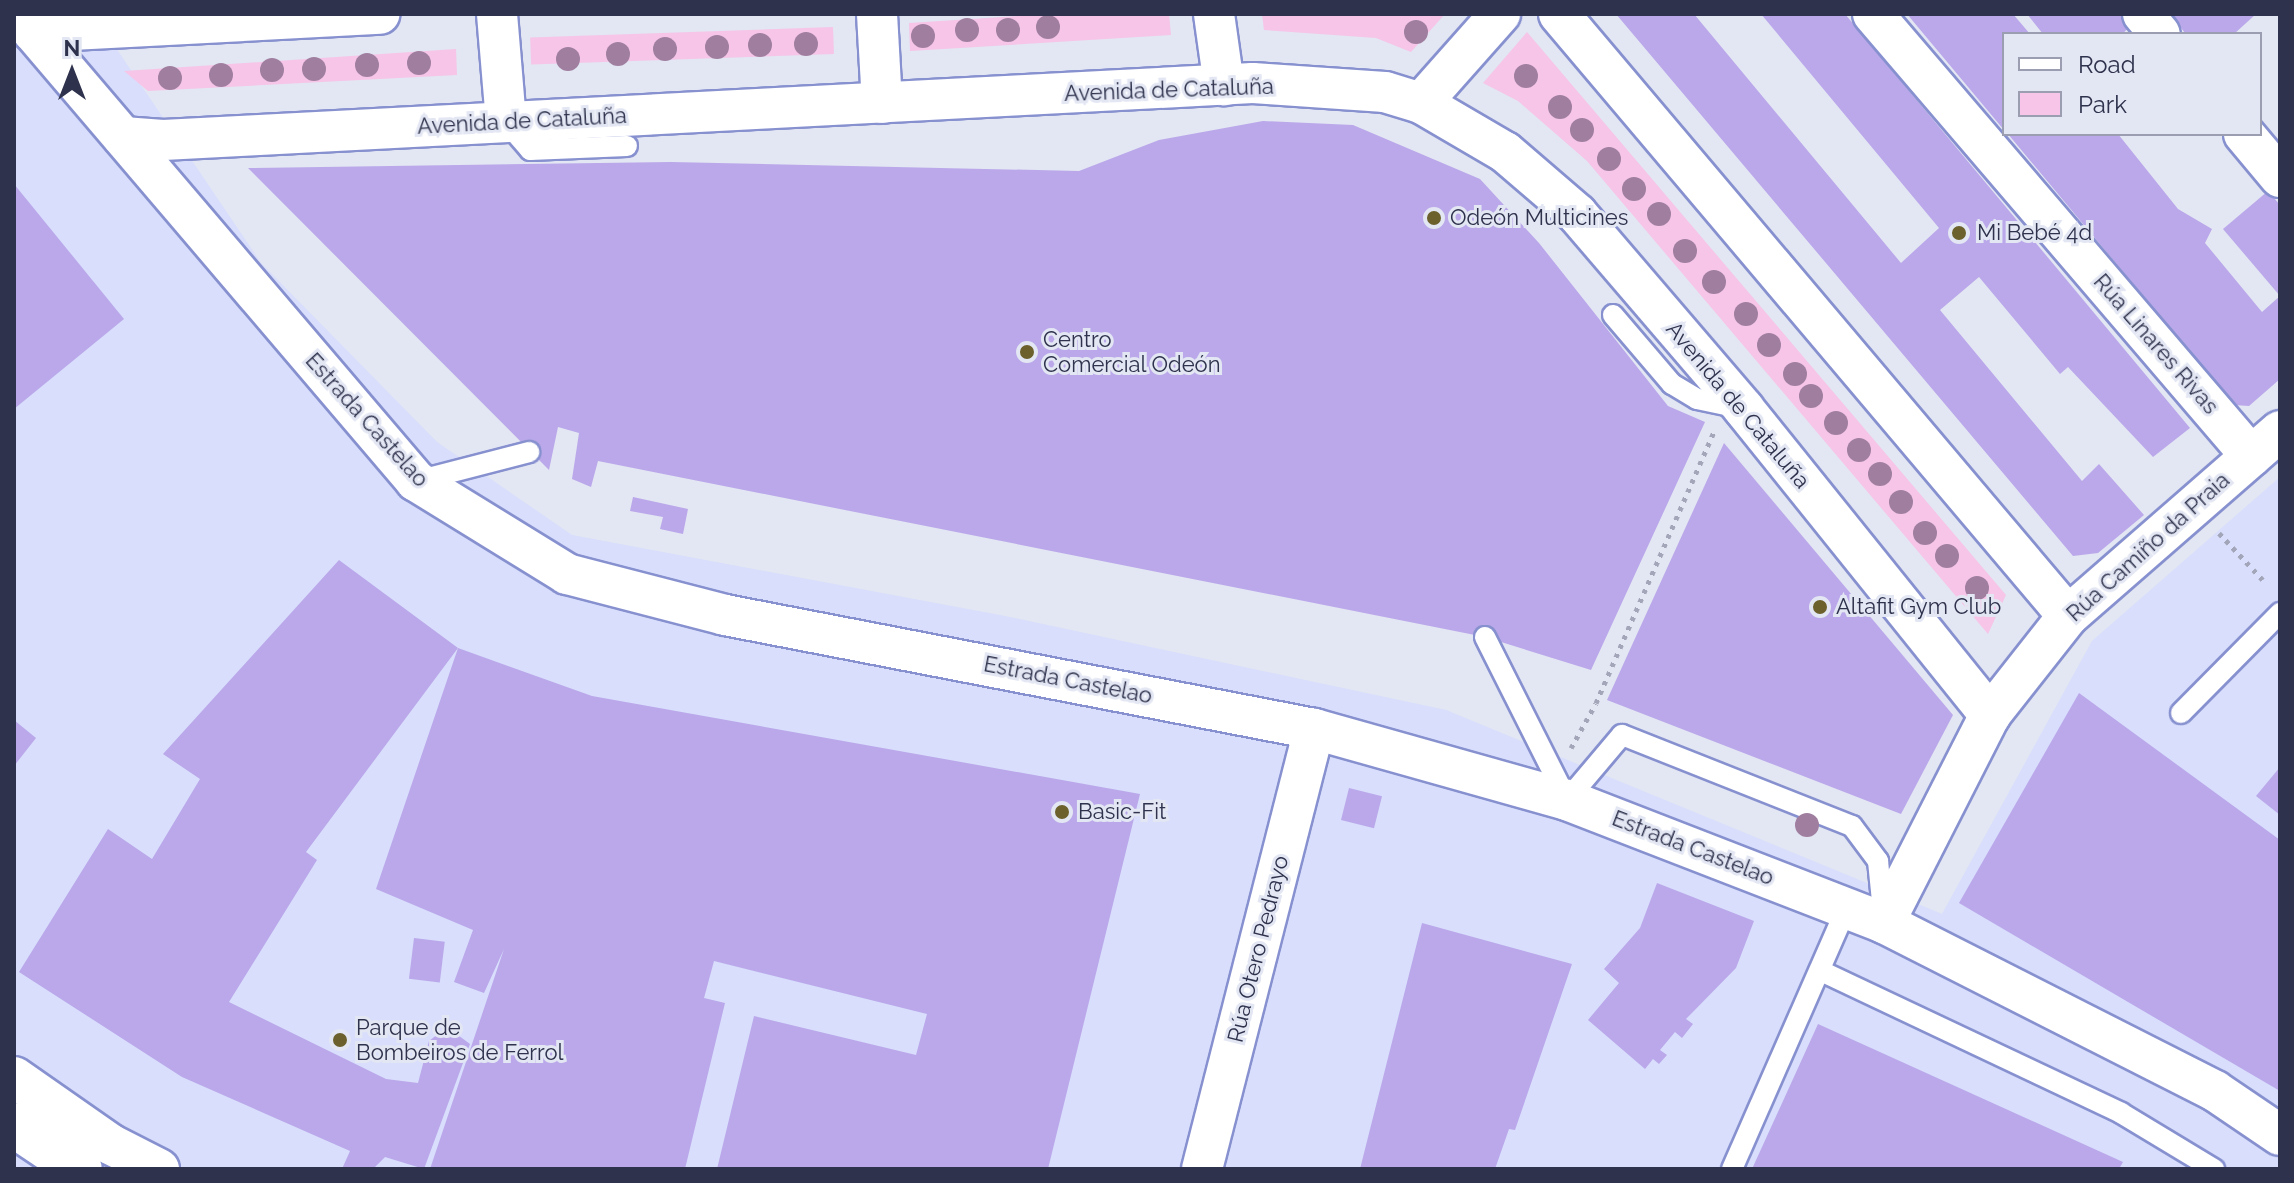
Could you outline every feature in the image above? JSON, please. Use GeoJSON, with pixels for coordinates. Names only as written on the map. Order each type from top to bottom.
{"type":"FeatureCollection","features":[{"type":"Feature","properties":{"kind":"highway"},"geometry":{"type":"LineString","coordinates":[[14,1125],[80,1169]]}},
{"type":"Feature","properties":{"kind":"street"},"geometry":{"type":"LineString","coordinates":[[26,23],[380,14]]}},
{"type":"Feature","properties":{"kind":"street"},"geometry":{"type":"LineString","coordinates":[[497,14],[506,122]]}},
{"type":"Feature","properties":{"kind":"street"},"geometry":{"type":"LineString","coordinates":[[877,14],[882,103]]}},
{"type":"Feature","properties":{"kind":"street"},"geometry":{"type":"LineString","coordinates":[[1214,14],[1224,85]]}},
{"type":"Feature","properties":{"kind":"street"},"geometry":{"type":"LineString","coordinates":[[1421,103],[1500,14]]}},
{"type":"Feature","properties":{"kind":"street"},"geometry":{"type":"LineString","coordinates":[[1559,14],[2068,616]]}},
{"type":"Feature","properties":{"kind":"street","name":"Rúa Linares Rivas"},"geometry":{"type":"LineString","coordinates":[[1873,14],[2265,444]]}},
{"type":"Feature","properties":{"kind":"street"},"geometry":{"type":"LineString","coordinates":[[2143,14],[2158,32]]}},
{"type":"Feature","properties":{"kind":"street","name":"Estrada Castelao"},"geometry":{"type":"LineString","coordinates":[[26,23],[416,481],[567,574],[725,615],[1314,729],[1567,800],[1884,923],[2215,1091],[2280,1135]]}},
{"type":"Feature","properties":{"kind":"street","name":"Avenida de Cataluña"},"geometry":{"type":"LineString","coordinates":[[123,137],[506,122],[1224,85],[1385,92],[1421,103],[1505,152],[1577,214],[1990,715]]}},
{"type":"Feature","properties":{"kind":"street"},"geometry":{"type":"LineString","coordinates":[[2246,136],[2280,177]]}},
{"type":"Feature","properties":{"kind":"street","name":"Rúa Camiño da Praia"},"geometry":{"type":"LineString","coordinates":[[1884,923],[1990,715],[2068,616],[2265,444]]}},
{"type":"Feature","properties":{"kind":"street","name":"Rúa Otero Pedrayo"},"geometry":{"type":"LineString","coordinates":[[1202,1169],[1314,729]]}},
{"type":"Feature","properties":{"kind":"street"},"geometry":{"type":"LineString","coordinates":[[14,1077],[110,1144],[159,1169]]}},
{"type":"Feature","properties":{"kind":"lane"},"geometry":{"type":"LineString","coordinates":[[506,122],[530,150],[627,146]]}},
{"type":"Feature","properties":{"kind":"lane"},"geometry":{"type":"LineString","coordinates":[[1613,315],[1672,384],[1697,399],[1735,407]]}},
{"type":"Feature","properties":{"kind":"lane"},"geometry":{"type":"LineString","coordinates":[[416,481],[529,452]]}},
{"type":"Feature","properties":{"kind":"lane"},"geometry":{"type":"LineString","coordinates":[[2181,713],[2280,613]]}},
{"type":"Feature","properties":{"kind":"lane"},"geometry":{"type":"LineString","coordinates":[[1485,637],[1567,800],[1622,735],[1852,826],[1878,861],[1884,923]]}},
{"type":"Feature","properties":{"kind":"lane"},"geometry":{"type":"LineString","coordinates":[[1732,1169],[1847,907]]}},
{"type":"Feature","properties":{"kind":"lane"},"geometry":{"type":"LineString","coordinates":[[1821,971],[2121,1113],[2214,1169]]}},
{"type":"Feature","properties":{"kind":"path"},"geometry":{"type":"LineString","coordinates":[[1601,760],[1571,748],[1596,703],[1735,407]]}},
{"type":"Feature","properties":{"kind":"path"},"geometry":{"type":"LineString","coordinates":[[2194,506],[2263,580]]}},
{"type":"Feature","properties":{"kind":"shaded area"},"geometry":{"type":"Polygon","coordinates":[[[14,14],[93,14],[261,263],[437,442],[572,535],[1005,616],[1446,710],[1942,914],[2092,641],[2280,477],[2280,1169],[14,1169],[14,14]]]}},
{"type":"Feature","properties":{"kind":"green space"},"geometry":{"type":"Polygon","coordinates":[[[1049,14],[1169,14],[1171,35],[910,51],[909,23],[1049,14]]]}},
{"type":"Feature","properties":{"kind":"green space"},"geometry":{"type":"Polygon","coordinates":[[[1262,14],[1445,14],[1411,52],[1376,38],[1264,30],[1262,14]]]}},
{"type":"Feature","properties":{"kind":"green space"},"geometry":{"type":"Polygon","coordinates":[[[833,27],[834,54],[531,65],[530,38],[833,27]]]}},
{"type":"Feature","properties":{"kind":"green space"},"geometry":{"type":"Polygon","coordinates":[[[1527,32],[2006,595],[1988,634],[1587,161],[1518,101],[1483,83],[1527,32]]]}},
{"type":"Feature","properties":{"kind":"green space"},"geometry":{"type":"Polygon","coordinates":[[[456,49],[457,75],[148,91],[124,71],[456,49]]]}},
{"type":"Feature","properties":{"kind":"building"},"geometry":{"type":"Polygon","coordinates":[[[1616,14],[1694,14],[1901,263],[1939,228],[1761,14],[1845,14],[2190,428],[2153,457],[2068,367],[2060,374],[1979,277],[1940,310],[2082,481],[2099,464],[2144,515],[2098,553],[2073,556],[1616,14]]]}},
{"type":"Feature","properties":{"kind":"building"},"geometry":{"type":"Polygon","coordinates":[[[1907,14],[2013,14],[2028,32],[2002,32],[2002,128],[1907,14]]]}},
{"type":"Feature","properties":{"kind":"building"},"geometry":{"type":"Polygon","coordinates":[[[2027,14],[2122,14],[2132,25],[2124,32],[2041,32],[2027,14]]]}},
{"type":"Feature","properties":{"kind":"building"},"geometry":{"type":"Polygon","coordinates":[[[2169,14],[2256,14],[2236,32],[2184,32],[2169,14]]]}},
{"type":"Feature","properties":{"kind":"building","name":"Centro Comercial Odeón"},"geometry":{"type":"Polygon","coordinates":[[[1263,121],[1353,125],[1480,179],[1539,243],[1668,406],[1705,422],[1591,670],[1485,637],[598,461],[591,487],[572,479],[579,433],[558,427],[549,470],[248,168],[671,162],[1079,171],[1159,140],[1263,121]]]}},
{"type":"Feature","properties":{"kind":"building"},"geometry":{"type":"Polygon","coordinates":[[[2010,136],[2120,136],[2178,209],[2212,229],[2205,243],[2262,312],[2280,296],[2280,379],[2249,406],[2234,405],[2010,136]]]}},
{"type":"Feature","properties":{"kind":"building"},"geometry":{"type":"Polygon","coordinates":[[[14,184],[124,319],[14,409],[14,184]]]}},
{"type":"Feature","properties":{"kind":"building"},"geometry":{"type":"Polygon","coordinates":[[[2268,191],[2280,205],[2280,296],[2223,229],[2268,191]]]}},
{"type":"Feature","properties":{"kind":"building"},"geometry":{"type":"Polygon","coordinates":[[[1724,443],[1953,715],[1901,814],[1607,700],[1724,443]]]}},
{"type":"Feature","properties":{"kind":"building"},"geometry":{"type":"Polygon","coordinates":[[[633,497],[688,509],[683,534],[660,529],[663,517],[630,511],[633,497]]]}},
{"type":"Feature","properties":{"kind":"building"},"geometry":{"type":"Polygon","coordinates":[[[339,560],[458,648],[306,852],[317,860],[229,1002],[386,1079],[418,1083],[429,1041],[447,1027],[470,1044],[424,1169],[385,1157],[373,1169],[342,1169],[350,1151],[182,1077],[19,972],[108,829],[152,859],[200,779],[163,754],[339,560]]]}},
{"type":"Feature","properties":{"kind":"building"},"geometry":{"type":"Polygon","coordinates":[[[458,648],[592,696],[1140,794],[1048,1169],[717,1169],[754,1016],[916,1055],[927,1014],[714,961],[704,998],[725,1003],[685,1169],[430,1169],[504,949],[484,993],[454,982],[473,930],[376,889],[458,648]]]}},
{"type":"Feature","properties":{"kind":"building"},"geometry":{"type":"Polygon","coordinates":[[[2079,693],[2280,840],[2280,1091],[1959,903],[2079,693]]]}},
{"type":"Feature","properties":{"kind":"building"},"geometry":{"type":"Polygon","coordinates":[[[14,720],[36,738],[14,766],[14,720]]]}},
{"type":"Feature","properties":{"kind":"building"},"geometry":{"type":"Polygon","coordinates":[[[2280,767],[2280,815],[2256,796],[2280,767]]]}},
{"type":"Feature","properties":{"kind":"building"},"geometry":{"type":"Polygon","coordinates":[[[1349,788],[1382,796],[1374,828],[1341,820],[1349,788]]]}},
{"type":"Feature","properties":{"kind":"building"},"geometry":{"type":"Polygon","coordinates":[[[1657,883],[1754,921],[1736,968],[1686,1019],[1693,1024],[1682,1038],[1675,1032],[1660,1050],[1667,1055],[1659,1064],[1653,1059],[1645,1069],[1588,1020],[1619,983],[1604,969],[1640,928],[1657,883]]]}},
{"type":"Feature","properties":{"kind":"building"},"geometry":{"type":"Polygon","coordinates":[[[1422,923],[1572,964],[1515,1130],[1509,1129],[1495,1169],[1360,1169],[1422,923]]]}},
{"type":"Feature","properties":{"kind":"building"},"geometry":{"type":"Polygon","coordinates":[[[414,938],[445,942],[440,982],[409,979],[414,938]]]}},
{"type":"Feature","properties":{"kind":"building"},"geometry":{"type":"Polygon","coordinates":[[[1818,1024],[2123,1162],[2119,1169],[1752,1169],[1818,1024]]]}},
{"type":"Feature","properties":{"kind":"place","name":"Odeón Multicines"},"geometry":{"type":"Point","coordinates":[1434,218]}},
{"type":"Feature","properties":{"kind":"place","name":"Mi Bebé 4d"},"geometry":{"type":"Point","coordinates":[1959,233]}},
{"type":"Feature","properties":{"kind":"place","name":"Centro Comercial Odeón"},"geometry":{"type":"Point","coordinates":[1027,352]}},
{"type":"Feature","properties":{"kind":"place","name":"Altafit Gym Club"},"geometry":{"type":"Point","coordinates":[1820,607]}},
{"type":"Feature","properties":{"kind":"place","name":"Basic-Fit"},"geometry":{"type":"Point","coordinates":[1062,812]}},
{"type":"Feature","properties":{"kind":"place","name":"Parque de Bombeiros de Ferrol"},"geometry":{"type":"Point","coordinates":[340,1040]}}]}
